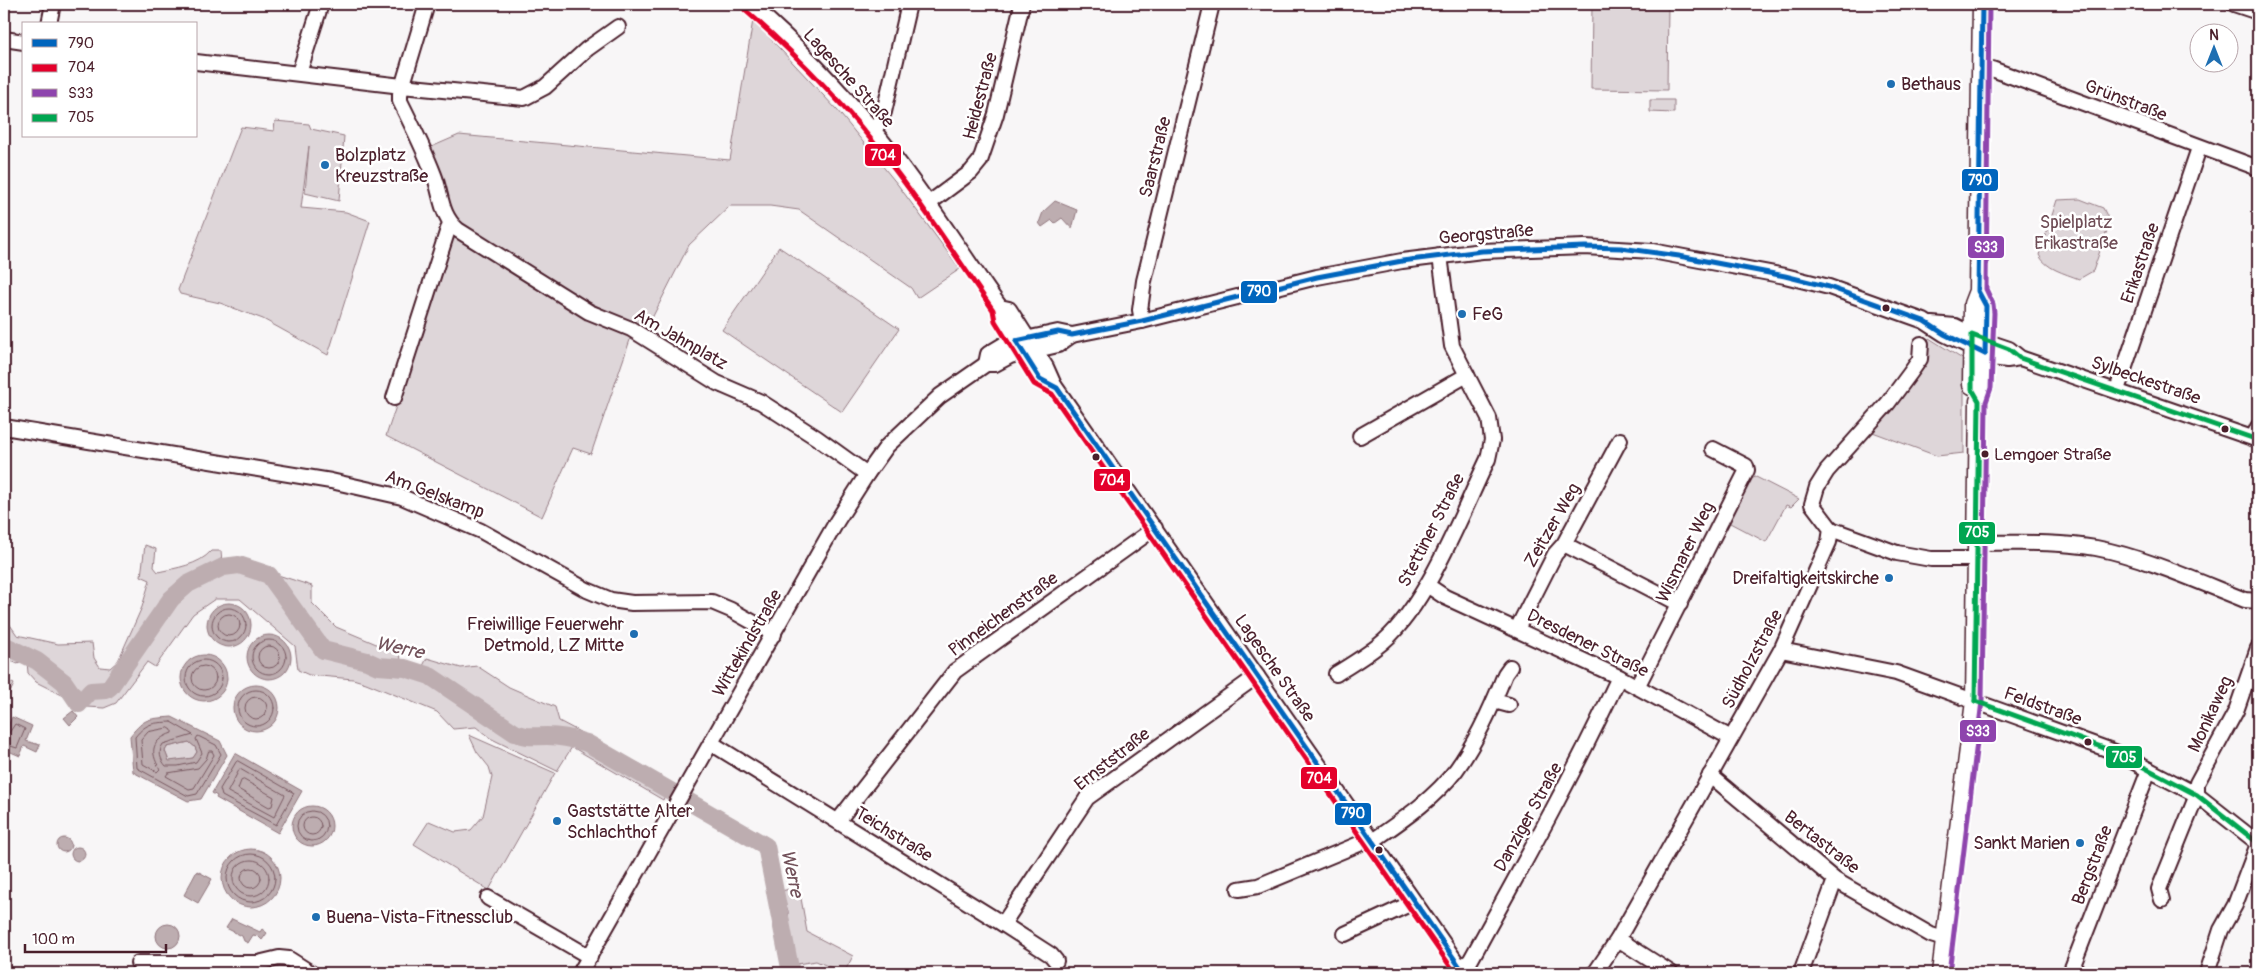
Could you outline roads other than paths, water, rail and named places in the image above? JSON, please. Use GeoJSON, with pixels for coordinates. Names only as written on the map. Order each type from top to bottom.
{"type":"FeatureCollection","features":[{"type":"Feature","properties":{"kind":"main road"},"geometry":{"type":"LineString","coordinates":[[1941,973],[1947,940],[1975,701],[1979,401],[1984,388],[1973,304],[1978,291],[1982,4]]}},
{"type":"Feature","properties":{"kind":"street"},"geometry":{"type":"LineString","coordinates":[[49,22],[53,4]]}},
{"type":"Feature","properties":{"kind":"street"},"geometry":{"type":"LineString","coordinates":[[299,73],[321,4]]}},
{"type":"Feature","properties":{"kind":"street"},"geometry":{"type":"LineString","coordinates":[[394,398],[450,223],[444,214],[435,177],[400,100],[402,86],[427,4]]}},
{"type":"Feature","properties":{"kind":"street","name":"Lagesche Straße"},"geometry":{"type":"LineString","coordinates":[[750,4],[776,26],[873,130],[928,204],[1000,307],[1000,314],[1051,375],[1054,385],[1462,971]]}},
{"type":"Feature","properties":{"kind":"street"},"geometry":{"type":"LineString","coordinates":[[873,130],[880,122],[884,112],[909,4]]}},
{"type":"Feature","properties":{"kind":"street","name":"Heidestraße"},"geometry":{"type":"LineString","coordinates":[[928,204],[971,172],[980,161],[996,114],[1022,4]]}},
{"type":"Feature","properties":{"kind":"street","name":"Saarstraße"},"geometry":{"type":"LineString","coordinates":[[1142,321],[1140,310],[1149,259],[1212,4]]}},
{"type":"Feature","properties":{"kind":"street"},"geometry":{"type":"LineString","coordinates":[[2234,4],[2258,12]]}},
{"type":"Feature","properties":{"kind":"street"},"geometry":{"type":"LineString","coordinates":[[198,62],[524,98],[545,87],[587,49],[618,27]]}},
{"type":"Feature","properties":{"kind":"street"},"geometry":{"type":"LineString","coordinates":[[4,39],[22,42]]}},
{"type":"Feature","properties":{"kind":"street","name":"Grünstraße"},"geometry":{"type":"LineString","coordinates":[[1981,69],[1992,69],[2199,148],[2258,168]]}},
{"type":"Feature","properties":{"kind":"street","name":"Erikastraße"},"geometry":{"type":"LineString","coordinates":[[2116,390],[2199,148]]}},
{"type":"Feature","properties":{"kind":"street","name":"Am Jahnplatz"},"geometry":{"type":"LineString","coordinates":[[450,223],[458,230],[589,312],[632,329],[717,383],[761,402],[817,438],[867,474]]}},
{"type":"Feature","properties":{"kind":"street","name":"Georgstraße"},"geometry":{"type":"LineString","coordinates":[[1026,346],[1058,332],[1072,335],[1142,321],[1317,277],[1440,256],[1524,248],[1610,248],[1652,251],[1785,276],[1836,290],[1932,324],[1944,334],[1979,344]]}},
{"type":"Feature","properties":{"kind":"street","name":"Stettiner Straße"},"geometry":{"type":"LineString","coordinates":[[1336,674],[1384,641],[1407,615],[1427,585],[1488,459],[1492,440],[1489,418],[1452,346],[1440,256]]}},
{"type":"Feature","properties":{"kind":"street"},"geometry":{"type":"LineString","coordinates":[[1922,344],[1920,359],[1897,392],[1827,471],[1817,487],[1812,504],[1831,528],[1897,554],[1931,559],[1977,551],[2049,544],[2096,548],[2158,566],[2245,600],[2258,601]]}},
{"type":"Feature","properties":{"kind":"street","name":"Sylbeckestraße"},"geometry":{"type":"LineString","coordinates":[[1979,344],[2007,360],[2020,358],[2256,435]]}},
{"type":"Feature","properties":{"kind":"street","name":"Wittekindstraße"},"geometry":{"type":"LineString","coordinates":[[580,973],[827,538],[867,474],[888,446],[940,396],[986,364],[988,354],[1003,345],[1026,346]]}},
{"type":"Feature","properties":{"kind":"street"},"geometry":{"type":"LineString","coordinates":[[1360,436],[1467,376]]}},
{"type":"Feature","properties":{"kind":"street","name":"Am Gelskamp"},"geometry":{"type":"LineString","coordinates":[[4,427],[331,480],[402,497],[481,531],[587,590],[611,600],[632,603],[712,602],[731,610],[774,634]]}},
{"type":"Feature","properties":{"kind":"street","name":"Zeitzer Weg"},"geometry":{"type":"LineString","coordinates":[[1517,628],[1555,554],[1564,544],[1620,440]]}},
{"type":"Feature","properties":{"kind":"street","name":"Wismarer Weg"},"geometry":{"type":"LineString","coordinates":[[1637,687],[1747,470],[1746,466],[1713,449]]}},
{"type":"Feature","properties":{"kind":"street","name":"Pinneichenstraße"},"geometry":{"type":"LineString","coordinates":[[838,821],[955,671],[1154,528]]}},
{"type":"Feature","properties":{"kind":"street","name":"Südholzstraße"},"geometry":{"type":"LineString","coordinates":[[1596,973],[1618,939],[1781,650],[1830,542],[1831,528]]}},
{"type":"Feature","properties":{"kind":"street"},"geometry":{"type":"LineString","coordinates":[[1564,544],[1680,604]]}},
{"type":"Feature","properties":{"kind":"street","name":"Dresdener Straße"},"geometry":{"type":"LineString","coordinates":[[1427,585],[1445,597],[1517,628],[1619,677],[1731,738]]}},
{"type":"Feature","properties":{"kind":"street","name":"Monikaweg"},"geometry":{"type":"LineString","coordinates":[[2197,795],[2197,784],[2236,711],[2258,648]]}},
{"type":"Feature","properties":{"kind":"street","name":"Feldstraße"},"geometry":{"type":"LineString","coordinates":[[1781,650],[1896,673],[2115,752],[2197,795],[2258,843]]}},
{"type":"Feature","properties":{"kind":"street"},"geometry":{"type":"LineString","coordinates":[[1239,888],[1258,886],[1370,839],[1428,800],[1447,780],[1467,752],[1494,701],[1505,674],[1510,668]]}},
{"type":"Feature","properties":{"kind":"street","name":"Ernststraße"},"geometry":{"type":"LineString","coordinates":[[1004,924],[1087,798],[1257,676]]}},
{"type":"Feature","properties":{"kind":"street","name":"Danziger Straße"},"geometry":{"type":"LineString","coordinates":[[1462,971],[1470,961],[1585,751],[1619,677]]}},
{"type":"Feature","properties":{"kind":"street"},"geometry":{"type":"LineString","coordinates":[[1494,701],[1508,705]]}},
{"type":"Feature","properties":{"kind":"street","name":"Teichstraße"},"geometry":{"type":"LineString","coordinates":[[710,743],[1004,924],[1051,955],[1056,961]]}},
{"type":"Feature","properties":{"kind":"street","name":"Bergstraße"},"geometry":{"type":"LineString","coordinates":[[2070,973],[2150,770]]}},
{"type":"Feature","properties":{"kind":"street","name":"Bertastraße"},"geometry":{"type":"LineString","coordinates":[[1710,775],[1835,880],[1931,936],[1947,940]]}},
{"type":"Feature","properties":{"kind":"street"},"geometry":{"type":"LineString","coordinates":[[2162,900],[2159,888],[2197,795]]}},
{"type":"Feature","properties":{"kind":"street"},"geometry":{"type":"LineString","coordinates":[[2206,973],[2222,930],[2235,905],[2258,843]]}},
{"type":"Feature","properties":{"kind":"street"},"geometry":{"type":"LineString","coordinates":[[1801,973],[1835,880]]}},
{"type":"Feature","properties":{"kind":"street"},"geometry":{"type":"LineString","coordinates":[[488,898],[590,957]]}},
{"type":"Feature","properties":{"kind":"street"},"geometry":{"type":"LineString","coordinates":[[1345,934],[1414,902]]}},
{"type":"Feature","properties":{"kind":"street"},"geometry":{"type":"LineString","coordinates":[[1618,939],[1671,973]]}},
{"type":"Feature","properties":{"kind":"street"},"geometry":{"type":"LineString","coordinates":[[138,963],[258,963],[279,958],[288,959],[311,973]]}},
{"type":"Feature","properties":{"kind":"water"},"geometry":{"type":"Polygon","coordinates":[[[1055,201],[1077,210],[1072,229],[1062,218],[1055,223],[1052,220],[1042,227],[1039,223],[1043,212],[1055,201]]]}},
{"type":"Feature","properties":{"kind":"water"},"geometry":{"type":"Polygon","coordinates":[[[233,603],[245,609],[250,616],[250,634],[245,641],[238,646],[225,647],[217,644],[210,637],[207,621],[210,613],[217,606],[233,603]]]}},
{"type":"Feature","properties":{"kind":"water"},"geometry":{"type":"Polygon","coordinates":[[[273,635],[285,641],[290,648],[290,666],[285,673],[278,678],[265,679],[257,676],[250,669],[247,653],[250,645],[257,638],[273,635]]]}},
{"type":"Feature","properties":{"kind":"water"},"geometry":{"type":"Polygon","coordinates":[[[209,655],[221,661],[226,669],[226,687],[221,695],[213,700],[199,701],[187,695],[182,687],[181,673],[187,661],[195,656],[209,655]]]}},
{"type":"Feature","properties":{"kind":"water"},"geometry":{"type":"Polygon","coordinates":[[[256,685],[269,689],[275,695],[279,708],[275,721],[269,727],[256,731],[243,727],[237,721],[233,708],[237,695],[243,689],[256,685]]]}},
{"type":"Feature","properties":{"kind":"water"},"geometry":{"type":"Polygon","coordinates":[[[73,711],[78,717],[70,725],[64,718],[73,711]]]}},
{"type":"Feature","properties":{"kind":"water"},"geometry":{"type":"Polygon","coordinates":[[[12,717],[32,726],[26,741],[40,745],[37,752],[24,746],[20,756],[4,749],[4,735],[12,717]]]}},
{"type":"Feature","properties":{"kind":"water"},"geometry":{"type":"Polygon","coordinates":[[[172,717],[220,741],[227,755],[201,799],[188,801],[133,772],[130,736],[140,725],[148,720],[172,717]],[[189,742],[167,747],[165,751],[169,761],[193,758],[197,752],[195,747],[189,742]]]}},
{"type":"Feature","properties":{"kind":"water"},"geometry":{"type":"Polygon","coordinates":[[[235,753],[302,791],[278,833],[216,798],[217,796],[212,793],[235,753]]]}},
{"type":"Feature","properties":{"kind":"water"},"geometry":{"type":"Polygon","coordinates":[[[316,806],[323,809],[329,815],[332,826],[331,834],[323,843],[316,846],[308,846],[301,843],[293,834],[292,822],[295,815],[304,807],[316,806]]]}},
{"type":"Feature","properties":{"kind":"water"},"geometry":{"type":"Polygon","coordinates":[[[61,838],[67,838],[71,845],[67,852],[61,852],[57,848],[57,842],[61,838]]]}},
{"type":"Feature","properties":{"kind":"water"},"geometry":{"type":"Polygon","coordinates":[[[75,847],[81,847],[85,854],[81,861],[75,861],[71,857],[71,851],[75,847]]]}},
{"type":"Feature","properties":{"kind":"water"},"geometry":{"type":"Polygon","coordinates":[[[251,849],[262,851],[275,862],[280,878],[278,889],[267,902],[251,907],[240,905],[227,894],[222,878],[224,867],[235,854],[251,849]]]}},
{"type":"Feature","properties":{"kind":"water"},"geometry":{"type":"Polygon","coordinates":[[[197,871],[212,879],[198,903],[184,895],[197,871]]]}},
{"type":"Feature","properties":{"kind":"water"},"geometry":{"type":"Polygon","coordinates":[[[232,919],[260,932],[262,929],[267,933],[262,940],[258,936],[253,935],[248,943],[244,941],[242,936],[226,928],[232,919]]]}},
{"type":"Feature","properties":{"kind":"water"},"geometry":{"type":"Polygon","coordinates":[[[168,924],[173,925],[179,931],[179,941],[173,947],[168,948],[163,947],[157,941],[156,936],[157,931],[163,925],[168,924]]]}},
{"type":"Feature","properties":{"kind":"waterway","name":"Werre"},"geometry":{"type":"LineString","coordinates":[[4,645],[37,661],[64,682],[79,704],[91,691],[106,690],[110,687],[171,599],[188,584],[223,567],[239,565],[269,575],[323,650],[367,661],[378,666],[405,668],[430,676],[515,733],[528,736],[562,737],[587,743],[766,846],[791,973]]}},
{"type":"Feature","properties":{"kind":"place","name":"Bethaus"},"geometry":{"type":"Point","coordinates":[1891,84]}},
{"type":"Feature","properties":{"kind":"place","name":"Bolzplatz Kreuzstraße"},"geometry":{"type":"Point","coordinates":[325,165]}},
{"type":"Feature","properties":{"kind":"place","name":"FeG"},"geometry":{"type":"Point","coordinates":[1462,314]}},
{"type":"Feature","properties":{"kind":"place","name":"Lemgoer Straße"},"geometry":{"type":"Point","coordinates":[1985,454]}},
{"type":"Feature","properties":{"kind":"place","name":"Dreifaltigkeitskirche"},"geometry":{"type":"Point","coordinates":[1889,578]}},
{"type":"Feature","properties":{"kind":"place","name":"Freiwillige Feuerwehr Detmold, LZ Mitte"},"geometry":{"type":"Point","coordinates":[634,634]}},
{"type":"Feature","properties":{"kind":"place","name":"Gaststätte Alter Schlachthof"},"geometry":{"type":"Point","coordinates":[557,821]}},
{"type":"Feature","properties":{"kind":"place","name":"Sankt Marien"},"geometry":{"type":"Point","coordinates":[2080,843]}},
{"type":"Feature","properties":{"kind":"place","name":"Buena-Vista-Fitnessclub"},"geometry":{"type":"Point","coordinates":[316,917]}},
{"type":"Feature","properties":{"kind":"park label","name":"Spielplatz Erikastraße"},"geometry":{"type":"Point","coordinates":[2076,232]}}]}
